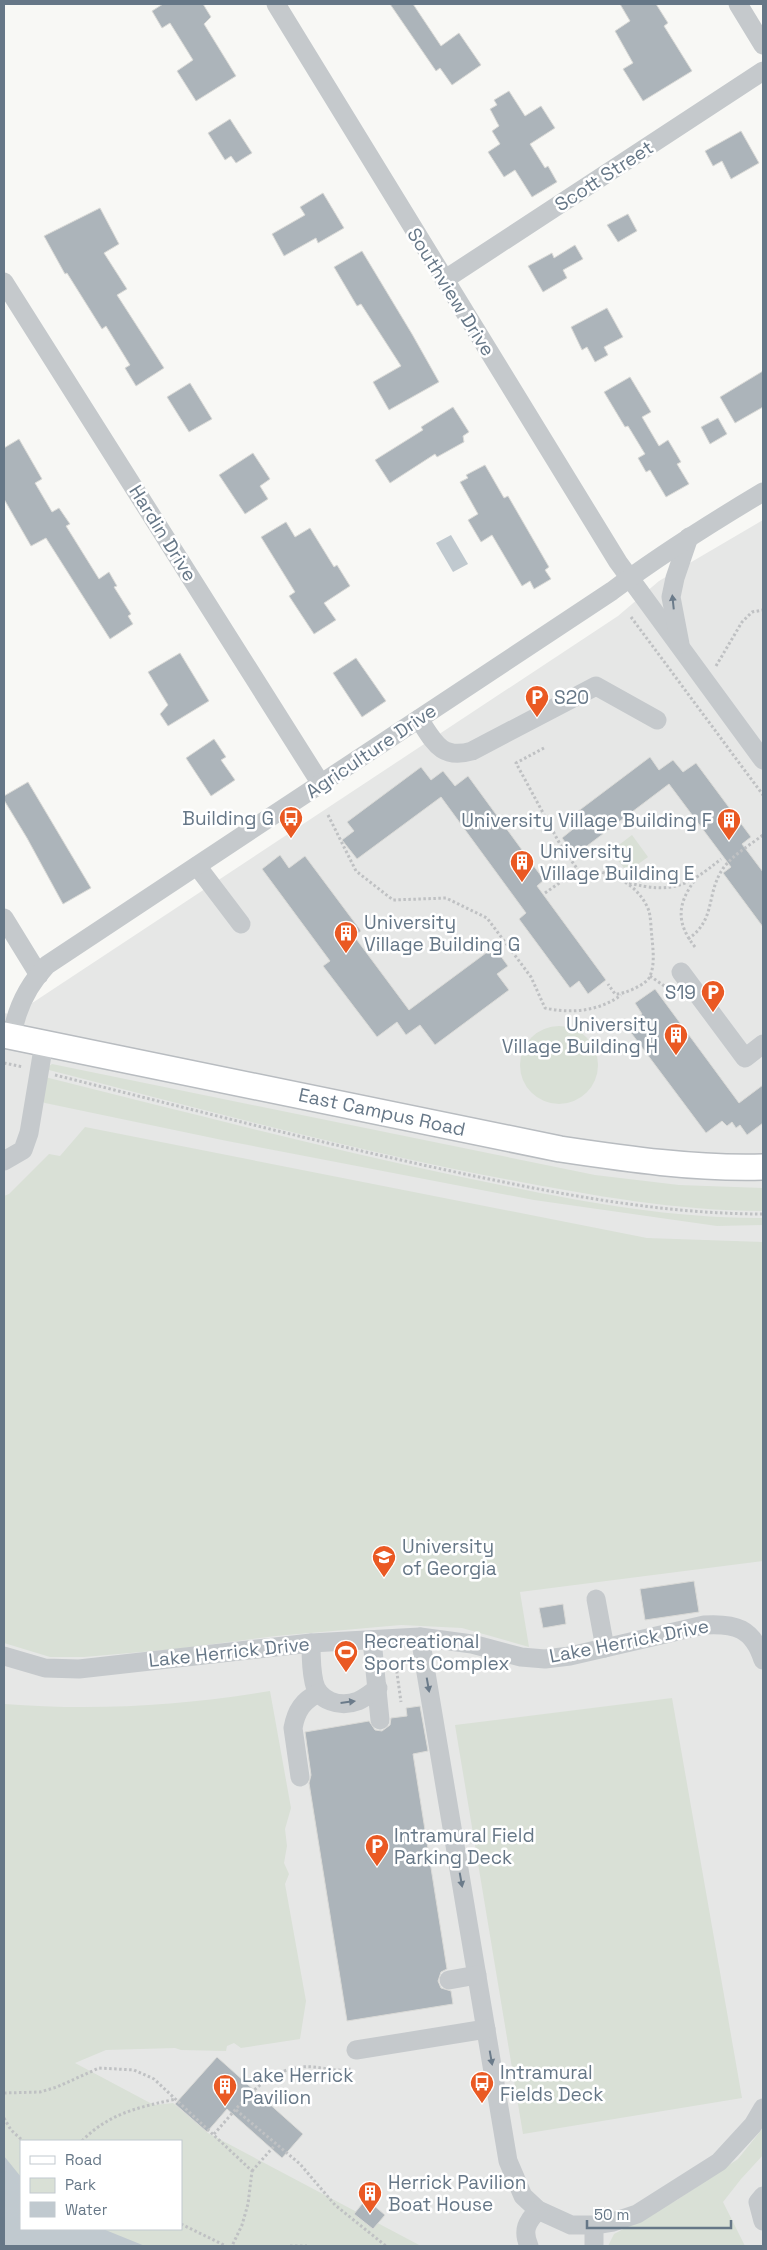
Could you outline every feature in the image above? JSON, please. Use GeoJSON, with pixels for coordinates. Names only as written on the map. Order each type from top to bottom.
{"type":"FeatureCollection","features":[{"type":"Feature","properties":{"kind":"main road","name":"East Campus Road"},"geometry":{"type":"LineString","coordinates":[[8,1036],[560,1149],[689,1165],[763,1167]]}},
{"type":"Feature","properties":{"kind":"street","name":"Southview Drive"},"geometry":{"type":"LineString","coordinates":[[276,4],[629,578],[763,760]]}},
{"type":"Feature","properties":{"kind":"street"},"geometry":{"type":"LineString","coordinates":[[738,4],[763,45]]}},
{"type":"Feature","properties":{"kind":"street","name":"Scott Street"},"geometry":{"type":"LineString","coordinates":[[444,280],[763,71]]}},
{"type":"Feature","properties":{"kind":"street","name":"Hardin Drive"},"geometry":{"type":"LineString","coordinates":[[4,282],[321,784]]}},
{"type":"Feature","properties":{"kind":"street","name":"Agriculture Drive"},"geometry":{"type":"LineString","coordinates":[[8,1036],[22,1002],[47,965],[419,719],[689,536],[763,492]]}},
{"type":"Feature","properties":{"kind":"street"},"geometry":{"type":"LineString","coordinates":[[681,650],[671,597],[675,578],[689,536]]}},
{"type":"Feature","properties":{"kind":"street"},"geometry":{"type":"LineString","coordinates":[[419,719],[437,746],[447,752],[458,754],[472,751],[596,686],[657,720]]}},
{"type":"Feature","properties":{"kind":"street"},"geometry":{"type":"LineString","coordinates":[[197,866],[241,924]]}},
{"type":"Feature","properties":{"kind":"street"},"geometry":{"type":"LineString","coordinates":[[4,918],[39,975]]}},
{"type":"Feature","properties":{"kind":"street"},"geometry":{"type":"LineString","coordinates":[[681,972],[745,1058],[763,1044]]}},
{"type":"Feature","properties":{"kind":"street"},"geometry":{"type":"LineString","coordinates":[[4,1161],[23,1150],[29,1133],[44,1043]]}},
{"type":"Feature","properties":{"kind":"street"},"geometry":{"type":"LineString","coordinates":[[596,1599],[605,1648]]}},
{"type":"Feature","properties":{"kind":"street","name":"Lake Herrick Drive"},"geometry":{"type":"LineString","coordinates":[[4,1656],[45,1668],[79,1669],[311,1643],[420,1637],[472,1644],[521,1657],[545,1659],[570,1656],[704,1625],[720,1624],[748,1632],[757,1644],[763,1660]]}},
{"type":"Feature","properties":{"kind":"street"},"geometry":{"type":"LineString","coordinates":[[420,1637],[508,2161],[523,2196],[538,2210],[571,2224],[594,2225],[637,2214],[719,2162],[753,2125],[763,2108]]}},
{"type":"Feature","properties":{"kind":"street"},"geometry":{"type":"LineString","coordinates":[[372,1640],[380,1720]]}},
{"type":"Feature","properties":{"kind":"street"},"geometry":{"type":"LineString","coordinates":[[311,1643],[314,1683],[319,1693],[327,1700],[347,1703],[358,1701],[378,1688]]}},
{"type":"Feature","properties":{"kind":"street"},"geometry":{"type":"LineString","coordinates":[[300,1778],[293,1728],[294,1720],[303,1704],[319,1693]]}},
{"type":"Feature","properties":{"kind":"street"},"geometry":{"type":"LineString","coordinates":[[449,1980],[477,1975]]}},
{"type":"Feature","properties":{"kind":"street"},"geometry":{"type":"LineString","coordinates":[[356,2050],[486,2029]]}},
{"type":"Feature","properties":{"kind":"street"},"geometry":{"type":"LineString","coordinates":[[763,2196],[758,2202],[763,2221]]}},
{"type":"Feature","properties":{"kind":"street"},"geometry":{"type":"LineString","coordinates":[[529,2246],[524,2231],[527,2223],[538,2210]]}},
{"type":"Feature","properties":{"kind":"street"},"geometry":{"type":"LineString","coordinates":[[594,2225],[594,2246]]}},
{"type":"Feature","properties":{"kind":"path"},"geometry":{"type":"LineString","coordinates":[[708,685],[727,645],[742,622],[752,612],[763,610]]}},
{"type":"Feature","properties":{"kind":"path"},"geometry":{"type":"LineString","coordinates":[[631,617],[763,795]]}},
{"type":"Feature","properties":{"kind":"path"},"geometry":{"type":"LineString","coordinates":[[544,748],[516,763],[561,846],[578,870]]}},
{"type":"Feature","properties":{"kind":"path"},"geometry":{"type":"LineString","coordinates":[[328,815],[356,871],[393,900],[446,898],[487,918],[531,978],[545,1008],[560,1012],[578,1012],[612,1002],[621,994],[646,983],[650,976],[653,952],[649,912],[637,892],[628,882]]}},
{"type":"Feature","properties":{"kind":"path"},"geometry":{"type":"LineString","coordinates":[[688,939],[697,933],[705,923],[721,871],[728,862],[763,835]]}},
{"type":"Feature","properties":{"kind":"path"},"geometry":{"type":"LineString","coordinates":[[695,947],[688,939],[680,918],[682,902],[688,889],[696,879],[721,859]]}},
{"type":"Feature","properties":{"kind":"path"},"geometry":{"type":"LineString","coordinates":[[546,893],[578,870],[593,869],[640,886],[669,887],[696,879]]}},
{"type":"Feature","properties":{"kind":"path"},"geometry":{"type":"LineString","coordinates":[[684,884],[688,889]]}},
{"type":"Feature","properties":{"kind":"path"},"geometry":{"type":"LineString","coordinates":[[637,892],[640,886]]}},
{"type":"Feature","properties":{"kind":"path"},"geometry":{"type":"LineString","coordinates":[[608,984],[615,994],[621,994]]}},
{"type":"Feature","properties":{"kind":"path"},"geometry":{"type":"LineString","coordinates":[[4,1063],[309,1140],[535,1189],[703,1212],[763,1214]]}},
{"type":"Feature","properties":{"kind":"path"},"geometry":{"type":"LineString","coordinates":[[395,1665],[401,1702]]}},
{"type":"Feature","properties":{"kind":"path"},"geometry":{"type":"LineString","coordinates":[[4,2093],[40,2092],[57,2087],[99,2068],[134,2070],[154,2079],[252,2171]]}},
{"type":"Feature","properties":{"kind":"path"},"geometry":{"type":"LineString","coordinates":[[83,2140],[102,2125],[135,2108],[176,2099]]}},
{"type":"Feature","properties":{"kind":"path"},"geometry":{"type":"LineString","coordinates":[[214,2134],[236,2110],[300,2164],[335,2205],[386,2246]]}},
{"type":"Feature","properties":{"kind":"path"},"geometry":{"type":"LineString","coordinates":[[4,2118],[22,2140]]}},
{"type":"Feature","properties":{"kind":"path"},"geometry":{"type":"LineString","coordinates":[[232,2246],[242,2225],[248,2204],[252,2171],[275,2144]]}},
{"type":"Feature","properties":{"kind":"path"},"geometry":{"type":"LineString","coordinates":[[362,2228],[363,2221]]}},
{"type":"Feature","properties":{"kind":"path"},"geometry":{"type":"LineString","coordinates":[[182,2224],[226,2246]]}},
{"type":"Feature","properties":{"kind":"path"},"geometry":{"type":"LineString","coordinates":[[290,2246],[307,2246]]}},
{"type":"Feature","properties":{"kind":"shaded area","name":"University of Georgia"},"geometry":{"type":"Polygon","coordinates":[[[763,520],[763,2246],[4,2246],[4,1013],[14,1015],[618,616],[659,581],[763,520]]]}},
{"type":"Feature","properties":{"kind":"green space"},"geometry":{"type":"Polygon","coordinates":[[[632,835],[648,857],[627,872],[611,851],[632,835]]]}},
{"type":"Feature","properties":{"kind":"green space"},"geometry":{"type":"Polygon","coordinates":[[[551,1026],[567,1026],[581,1032],[592,1043],[598,1057],[598,1073],[592,1087],[581,1098],[567,1104],[551,1104],[537,1098],[526,1087],[520,1073],[520,1057],[526,1043],[537,1032],[551,1026]]]}},
{"type":"Feature","properties":{"kind":"green space"},"geometry":{"type":"Polygon","coordinates":[[[52,1064],[595,1175],[679,1185],[763,1188],[763,1211],[698,1208],[633,1201],[447,1168],[274,1128],[45,1069],[52,1064]]]}},
{"type":"Feature","properties":{"kind":"green space"},"geometry":{"type":"Polygon","coordinates":[[[45,1077],[302,1141],[495,1184],[571,1199],[648,1211],[686,1215],[763,1218],[763,1225],[717,1226],[534,1200],[227,1141],[45,1103],[40,1100],[45,1077]]]}},
{"type":"Feature","properties":{"kind":"green space"},"geometry":{"type":"Polygon","coordinates":[[[85,1127],[647,1238],[763,1242],[763,1561],[520,1592],[529,1647],[462,1628],[401,1625],[276,1636],[176,1649],[84,1657],[50,1657],[4,1643],[4,1196],[9,1194],[49,1154],[60,1156],[85,1127]]]}},
{"type":"Feature","properties":{"kind":"green space"},"geometry":{"type":"Polygon","coordinates":[[[270,1691],[291,1808],[285,1829],[287,1846],[284,1863],[289,1874],[285,1884],[306,2001],[300,2039],[241,2048],[234,2043],[227,2046],[226,2051],[181,2050],[175,2048],[106,2050],[75,2063],[154,2105],[173,2103],[208,2133],[421,2246],[4,2246],[4,1704],[104,1707],[170,1704],[270,1691]]]}},
{"type":"Feature","properties":{"kind":"green space"},"geometry":{"type":"Polygon","coordinates":[[[672,1698],[742,2098],[523,2134],[455,1725],[672,1698]]]}},
{"type":"Feature","properties":{"kind":"green space"},"geometry":{"type":"Polygon","coordinates":[[[763,2128],[763,2155],[723,2202],[745,2246],[608,2246],[614,2234],[677,2200],[738,2159],[763,2128]]]}},
{"type":"Feature","properties":{"kind":"water"},"geometry":{"type":"Polygon","coordinates":[[[451,535],[468,564],[453,572],[436,543],[451,535]]]}},
{"type":"Feature","properties":{"kind":"water"},"geometry":{"type":"Polygon","coordinates":[[[4,2156],[20,2176],[20,2230],[105,2230],[145,2246],[4,2246],[4,2156]]]}},
{"type":"Feature","properties":{"kind":"building"},"geometry":{"type":"Polygon","coordinates":[[[163,4],[203,4],[211,17],[204,24],[236,76],[196,101],[177,71],[193,60],[170,23],[162,28],[152,11],[163,4]]]}},
{"type":"Feature","properties":{"kind":"building"},"geometry":{"type":"Polygon","coordinates":[[[390,4],[413,4],[441,46],[459,33],[481,65],[452,85],[440,68],[436,71],[390,4]]]}},
{"type":"Feature","properties":{"kind":"building"},"geometry":{"type":"Polygon","coordinates":[[[620,4],[656,4],[668,23],[664,26],[692,71],[643,101],[623,69],[633,63],[615,31],[630,21],[620,4]]]}},
{"type":"Feature","properties":{"kind":"building"},"geometry":{"type":"Polygon","coordinates":[[[509,91],[525,116],[541,106],[555,128],[530,144],[545,168],[548,166],[557,182],[532,197],[515,170],[504,177],[488,152],[500,144],[492,131],[499,126],[490,109],[497,105],[494,100],[509,91]]]}},
{"type":"Feature","properties":{"kind":"building"},"geometry":{"type":"Polygon","coordinates":[[[230,119],[252,153],[236,163],[231,156],[225,160],[208,133],[230,119]]]}},
{"type":"Feature","properties":{"kind":"building"},"geometry":{"type":"Polygon","coordinates":[[[741,131],[759,163],[731,179],[722,161],[713,166],[705,151],[741,131]]]}},
{"type":"Feature","properties":{"kind":"building"},"geometry":{"type":"Polygon","coordinates":[[[323,193],[344,228],[318,243],[316,238],[284,256],[272,234],[305,215],[300,207],[323,193]]]}},
{"type":"Feature","properties":{"kind":"building"},"geometry":{"type":"Polygon","coordinates":[[[100,208],[119,244],[104,253],[127,289],[117,295],[164,368],[136,386],[125,368],[130,365],[106,326],[102,329],[67,273],[65,274],[44,236],[100,208]]]}},
{"type":"Feature","properties":{"kind":"building"},"geometry":{"type":"Polygon","coordinates":[[[628,214],[637,231],[618,242],[607,225],[628,214]]]}},
{"type":"Feature","properties":{"kind":"building"},"geometry":{"type":"Polygon","coordinates":[[[575,245],[583,259],[563,270],[567,278],[543,292],[528,266],[552,253],[554,258],[575,245]]]}},
{"type":"Feature","properties":{"kind":"building"},"geometry":{"type":"Polygon","coordinates":[[[362,251],[439,382],[389,410],[373,382],[401,366],[361,304],[357,306],[334,267],[362,251]]]}},
{"type":"Feature","properties":{"kind":"building"},"geometry":{"type":"Polygon","coordinates":[[[607,308],[623,337],[604,347],[608,355],[595,362],[587,347],[582,350],[571,327],[607,308]]]}},
{"type":"Feature","properties":{"kind":"building"},"geometry":{"type":"Polygon","coordinates":[[[763,371],[763,407],[735,423],[720,397],[763,371]]]}},
{"type":"Feature","properties":{"kind":"building"},"geometry":{"type":"Polygon","coordinates":[[[630,377],[651,412],[642,417],[659,446],[668,440],[681,462],[677,464],[689,484],[666,497],[650,470],[646,472],[638,458],[645,454],[628,426],[625,427],[604,392],[630,377]]]}},
{"type":"Feature","properties":{"kind":"building"},"geometry":{"type":"Polygon","coordinates":[[[190,383],[212,419],[189,432],[167,397],[190,383]]]}},
{"type":"Feature","properties":{"kind":"building"},"geometry":{"type":"Polygon","coordinates":[[[453,407],[469,432],[463,436],[464,442],[437,457],[435,454],[390,483],[375,460],[423,430],[421,427],[453,407]]]}},
{"type":"Feature","properties":{"kind":"building"},"geometry":{"type":"Polygon","coordinates":[[[718,418],[727,434],[710,444],[701,427],[718,418]]]}},
{"type":"Feature","properties":{"kind":"building"},"geometry":{"type":"Polygon","coordinates":[[[19,439],[42,479],[35,483],[52,512],[59,508],[70,524],[66,526],[99,579],[109,572],[117,586],[114,587],[131,614],[128,616],[133,624],[110,639],[46,538],[31,546],[4,499],[4,448],[19,439]]]}},
{"type":"Feature","properties":{"kind":"building"},"geometry":{"type":"Polygon","coordinates":[[[253,453],[270,479],[260,486],[268,499],[245,514],[219,475],[253,453]]]}},
{"type":"Feature","properties":{"kind":"building"},"geometry":{"type":"Polygon","coordinates":[[[485,465],[504,498],[508,496],[549,567],[545,570],[551,579],[534,589],[530,581],[522,586],[492,535],[481,542],[468,520],[478,514],[460,482],[468,478],[466,475],[485,465]]]}},
{"type":"Feature","properties":{"kind":"building"},"geometry":{"type":"Polygon","coordinates":[[[286,522],[295,537],[310,528],[334,567],[337,565],[350,586],[324,603],[336,620],[314,634],[289,596],[295,592],[261,537],[286,522]]]}},
{"type":"Feature","properties":{"kind":"building"},"geometry":{"type":"Polygon","coordinates":[[[180,653],[209,701],[168,726],[160,714],[168,705],[148,672],[180,653]]]}},
{"type":"Feature","properties":{"kind":"building"},"geometry":{"type":"Polygon","coordinates":[[[356,658],[386,701],[362,717],[333,673],[356,658]]]}},
{"type":"Feature","properties":{"kind":"building"},"geometry":{"type":"Polygon","coordinates":[[[214,739],[226,757],[221,760],[235,780],[211,796],[186,758],[214,739]]]}},
{"type":"Feature","properties":{"kind":"building","name":"University Village Building F"},"geometry":{"type":"Polygon","coordinates":[[[650,757],[659,770],[673,760],[683,772],[696,763],[751,837],[742,844],[763,872],[763,927],[723,873],[731,867],[669,784],[575,855],[562,838],[583,821],[577,812],[650,757]]]}},
{"type":"Feature","properties":{"kind":"building","name":"University Village Building E"},"geometry":{"type":"Polygon","coordinates":[[[421,767],[431,780],[443,771],[455,786],[468,776],[544,880],[537,886],[606,980],[588,994],[579,981],[570,988],[519,919],[526,913],[441,797],[357,859],[342,840],[354,831],[347,822],[421,767]]]}},
{"type":"Feature","properties":{"kind":"building"},"geometry":{"type":"Polygon","coordinates":[[[28,782],[91,888],[63,904],[4,800],[4,796],[28,782]]]}},
{"type":"Feature","properties":{"kind":"building","name":"University Village Building G"},"geometry":{"type":"Polygon","coordinates":[[[280,855],[289,868],[305,856],[361,931],[354,936],[409,1010],[494,947],[508,966],[497,974],[509,990],[435,1045],[420,1025],[406,1035],[397,1022],[377,1037],[323,966],[330,961],[262,869],[280,855]]]}},
{"type":"Feature","properties":{"kind":"building","name":"University Village Building H"},"geometry":{"type":"Polygon","coordinates":[[[655,989],[739,1103],[763,1085],[763,1123],[747,1135],[740,1125],[736,1128],[732,1122],[727,1126],[722,1121],[706,1133],[626,1026],[642,1014],[635,1003],[655,989]]]}},
{"type":"Feature","properties":{"kind":"building"},"geometry":{"type":"Polygon","coordinates":[[[694,1581],[699,1612],[645,1620],[640,1589],[694,1581]]]}},
{"type":"Feature","properties":{"kind":"building"},"geometry":{"type":"Polygon","coordinates":[[[563,1604],[566,1624],[543,1628],[539,1608],[563,1604]]]}},
{"type":"Feature","properties":{"kind":"building","name":"Intramural Field Parking Deck"},"geometry":{"type":"Polygon","coordinates":[[[420,1706],[428,1751],[413,1754],[447,1969],[441,1972],[438,1981],[441,1988],[451,1991],[453,2004],[347,2021],[309,1783],[311,1775],[305,1732],[369,1721],[375,1730],[382,1731],[390,1725],[391,1718],[407,1716],[406,1708],[420,1706]]]}},
{"type":"Feature","properties":{"kind":"building","name":"Lake Herrick Pavilion"},"geometry":{"type":"Polygon","coordinates":[[[217,2057],[303,2134],[282,2158],[227,2109],[207,2132],[175,2104],[217,2057]]]}},
{"type":"Feature","properties":{"kind":"building","name":"Herrick Pavilion Boat House"},"geometry":{"type":"Polygon","coordinates":[[[366,2199],[385,2215],[373,2229],[354,2214],[366,2199]]]}},
{"type":"Feature","properties":{"kind":"place","name":"S20"},"geometry":{"type":"Point","coordinates":[537,718]}},
{"type":"Feature","properties":{"kind":"place","name":"Building G"},"geometry":{"type":"Point","coordinates":[291,839]}},
{"type":"Feature","properties":{"kind":"place","name":"University Village Building F"},"geometry":{"type":"Point","coordinates":[729,841]}},
{"type":"Feature","properties":{"kind":"place","name":"University Village Building E"},"geometry":{"type":"Point","coordinates":[522,883]}},
{"type":"Feature","properties":{"kind":"place","name":"University Village Building G"},"geometry":{"type":"Point","coordinates":[346,954]}},
{"type":"Feature","properties":{"kind":"place","name":"S19"},"geometry":{"type":"Point","coordinates":[713,1013]}},
{"type":"Feature","properties":{"kind":"place","name":"University Village Building H"},"geometry":{"type":"Point","coordinates":[676,1056]}},
{"type":"Feature","properties":{"kind":"place","name":"University of Georgia"},"geometry":{"type":"Point","coordinates":[384,1578]}},
{"type":"Feature","properties":{"kind":"place","name":"Recreational Sports Complex"},"geometry":{"type":"Point","coordinates":[346,1673]}},
{"type":"Feature","properties":{"kind":"place","name":"Intramural Field Parking Deck"},"geometry":{"type":"Point","coordinates":[377,1867]}},
{"type":"Feature","properties":{"kind":"place","name":"Intramural Fields Deck"},"geometry":{"type":"Point","coordinates":[482,2104]}},
{"type":"Feature","properties":{"kind":"place","name":"Lake Herrick Pavilion"},"geometry":{"type":"Point","coordinates":[225,2107]}},
{"type":"Feature","properties":{"kind":"place","name":"Herrick Pavilion Boat House"},"geometry":{"type":"Point","coordinates":[370,2214]}}]}
